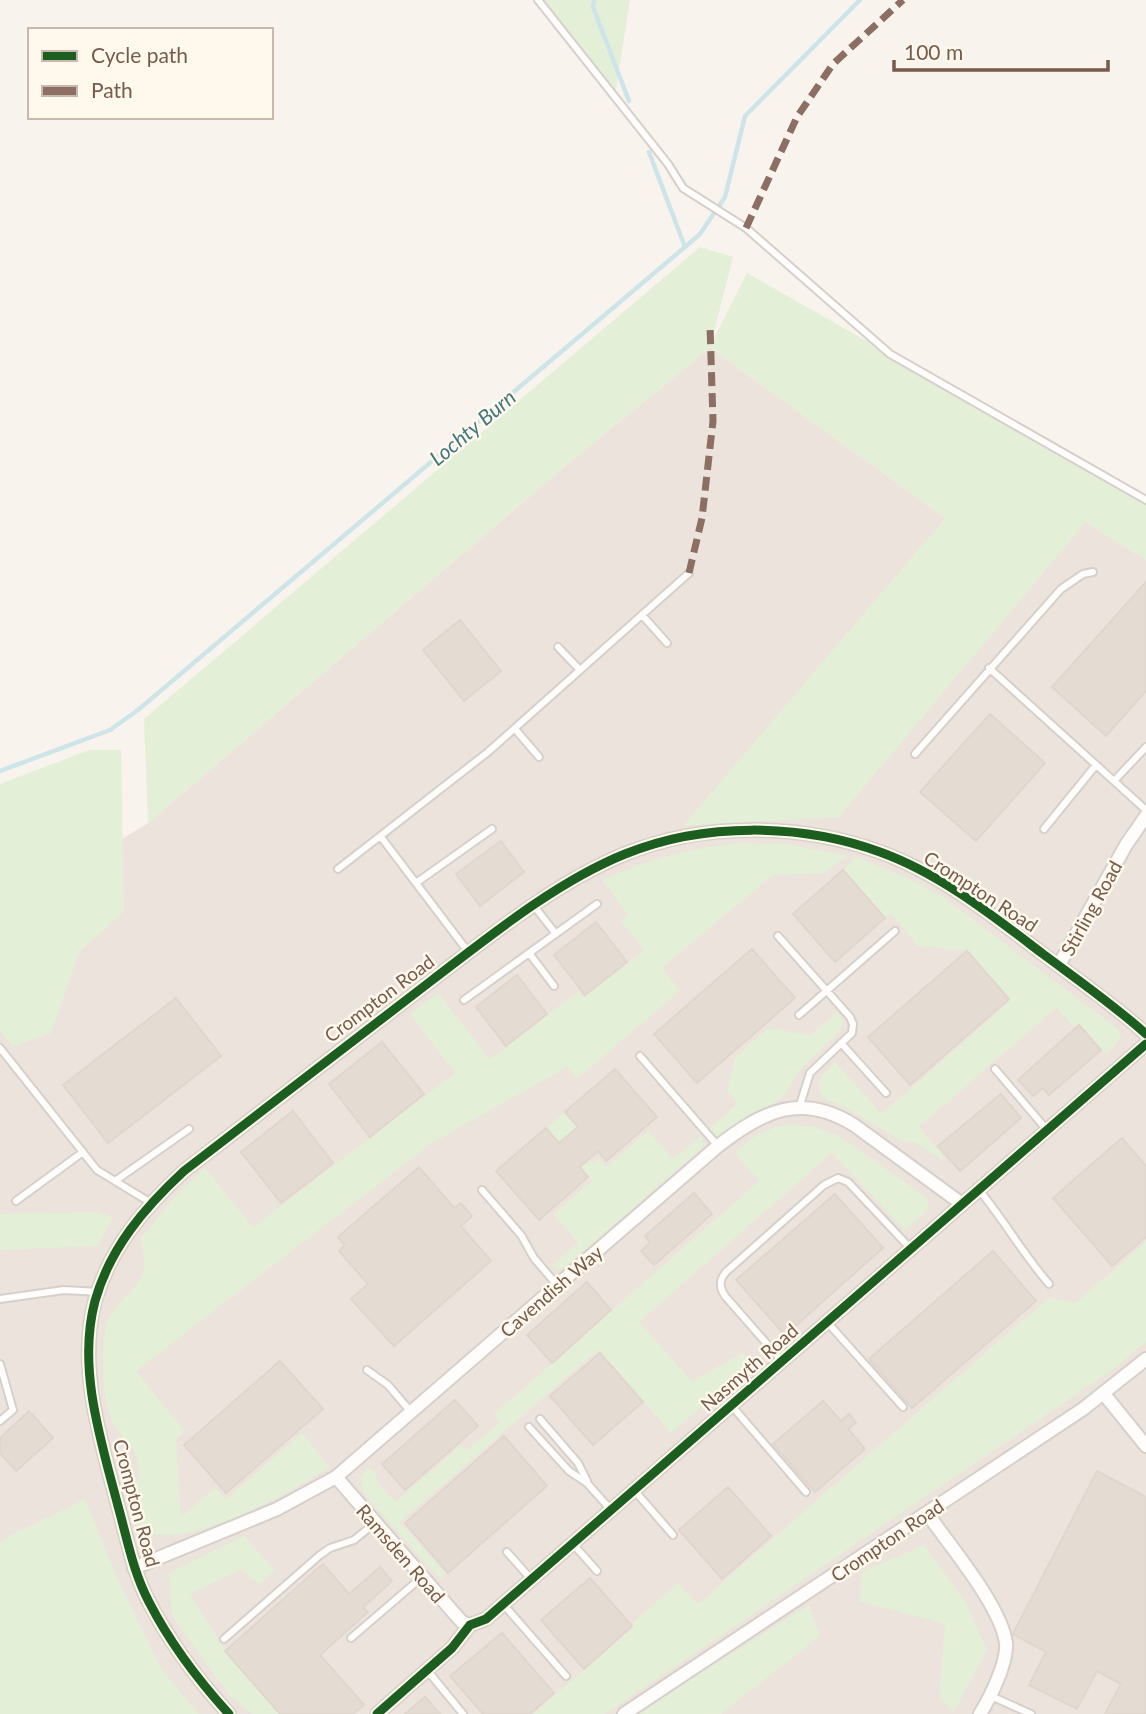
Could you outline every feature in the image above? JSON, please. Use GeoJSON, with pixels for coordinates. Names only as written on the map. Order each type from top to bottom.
{"type":"FeatureCollection","features":[{"type":"Feature","properties":{"kind":"street","name":"Stirling Road"},"geometry":{"type":"LineString","coordinates":[[1059,965],[1126,845],[1146,816]]}},
{"type":"Feature","properties":{"kind":"street","name":"Crompton Road"},"geometry":{"type":"LineString","coordinates":[[229,1714],[162,1627],[134,1568],[106,1460],[89,1371],[91,1321],[104,1276],[119,1246],[151,1203],[184,1171],[469,953],[534,906],[597,867],[625,854],[656,844],[715,833],[774,831],[804,834],[861,845],[901,860],[951,888],[1059,965],[1146,1034]]}},
{"type":"Feature","properties":{"kind":"street","name":"Nasmyth Road"},"geometry":{"type":"LineString","coordinates":[[377,1714],[452,1648],[470,1625],[482,1622],[503,1604],[1146,1044]]}},
{"type":"Feature","properties":{"kind":"street","name":"Cavendish Way"},"geometry":{"type":"LineString","coordinates":[[134,1568],[277,1509],[336,1477],[718,1146],[764,1114],[799,1108],[828,1112],[846,1120],[962,1204]]}},
{"type":"Feature","properties":{"kind":"street","name":"Crompton Road"},"geometry":{"type":"LineString","coordinates":[[624,1714],[1104,1394],[1146,1359]]}},
{"type":"Feature","properties":{"kind":"street"},"geometry":{"type":"LineString","coordinates":[[1104,1394],[1146,1446]]}},
{"type":"Feature","properties":{"kind":"street","name":"Ramsden Road"},"geometry":{"type":"LineString","coordinates":[[336,1477],[457,1617],[470,1625]]}},
{"type":"Feature","properties":{"kind":"street"},"geometry":{"type":"LineString","coordinates":[[927,1513],[995,1610],[1006,1645],[996,1686],[980,1714]]}},
{"type":"Feature","properties":{"kind":"lane"},"geometry":{"type":"LineString","coordinates":[[538,0],[668,164],[683,188],[729,216],[890,354],[1146,500]]}},
{"type":"Feature","properties":{"kind":"lane"},"geometry":{"type":"LineString","coordinates":[[915,754],[1061,589],[1083,574],[1093,572]]}},
{"type":"Feature","properties":{"kind":"lane"},"geometry":{"type":"LineString","coordinates":[[338,869],[515,729],[689,573]]}},
{"type":"Feature","properties":{"kind":"lane"},"geometry":{"type":"LineString","coordinates":[[642,615],[667,643]]}},
{"type":"Feature","properties":{"kind":"lane"},"geometry":{"type":"LineString","coordinates":[[558,647],[580,670]]}},
{"type":"Feature","properties":{"kind":"lane"},"geometry":{"type":"LineString","coordinates":[[989,668],[1146,810]]}},
{"type":"Feature","properties":{"kind":"lane"},"geometry":{"type":"LineString","coordinates":[[515,729],[539,757]]}},
{"type":"Feature","properties":{"kind":"lane"},"geometry":{"type":"LineString","coordinates":[[1114,781],[1146,747]]}},
{"type":"Feature","properties":{"kind":"lane"},"geometry":{"type":"LineString","coordinates":[[1044,829],[1096,765]]}},
{"type":"Feature","properties":{"kind":"lane"},"geometry":{"type":"LineString","coordinates":[[416,883],[492,829]]}},
{"type":"Feature","properties":{"kind":"lane"},"geometry":{"type":"LineString","coordinates":[[381,837],[469,953]]}},
{"type":"Feature","properties":{"kind":"lane"},"geometry":{"type":"LineString","coordinates":[[464,1000],[597,904]]}},
{"type":"Feature","properties":{"kind":"lane"},"geometry":{"type":"LineString","coordinates":[[534,906],[556,934]]}},
{"type":"Feature","properties":{"kind":"lane"},"geometry":{"type":"LineString","coordinates":[[799,1015],[895,931]]}},
{"type":"Feature","properties":{"kind":"lane"},"geometry":{"type":"LineString","coordinates":[[778,936],[852,1020],[852,1032],[810,1073],[799,1108]]}},
{"type":"Feature","properties":{"kind":"lane"},"geometry":{"type":"LineString","coordinates":[[529,953],[554,986]]}},
{"type":"Feature","properties":{"kind":"lane"},"geometry":{"type":"LineString","coordinates":[[841,1042],[886,1093]]}},
{"type":"Feature","properties":{"kind":"lane"},"geometry":{"type":"LineString","coordinates":[[0,1048],[97,1170],[151,1203]]}},
{"type":"Feature","properties":{"kind":"lane"},"geometry":{"type":"LineString","coordinates":[[640,1056],[718,1146]]}},
{"type":"Feature","properties":{"kind":"lane"},"geometry":{"type":"LineString","coordinates":[[995,1069],[1047,1130]]}},
{"type":"Feature","properties":{"kind":"lane"},"geometry":{"type":"LineString","coordinates":[[115,1181],[189,1129]]}},
{"type":"Feature","properties":{"kind":"lane"},"geometry":{"type":"LineString","coordinates":[[16,1201],[83,1152]]}},
{"type":"Feature","properties":{"kind":"lane"},"geometry":{"type":"LineString","coordinates":[[782,1361],[725,1296],[721,1282],[726,1272],[824,1185],[838,1178],[848,1182],[911,1249]]}},
{"type":"Feature","properties":{"kind":"lane"},"geometry":{"type":"LineString","coordinates":[[482,1190],[521,1235],[534,1258],[557,1285]]}},
{"type":"Feature","properties":{"kind":"lane"},"geometry":{"type":"LineString","coordinates":[[979,1190],[1007,1224],[1026,1257],[1049,1284]]}},
{"type":"Feature","properties":{"kind":"lane"},"geometry":{"type":"LineString","coordinates":[[0,1299],[64,1290],[99,1292]]}},
{"type":"Feature","properties":{"kind":"lane"},"geometry":{"type":"LineString","coordinates":[[827,1322],[903,1407]]}},
{"type":"Feature","properties":{"kind":"lane"},"geometry":{"type":"LineString","coordinates":[[0,1364],[13,1410],[0,1421]]}},
{"type":"Feature","properties":{"kind":"lane"},"geometry":{"type":"LineString","coordinates":[[367,1370],[385,1382],[411,1412]]}},
{"type":"Feature","properties":{"kind":"lane"},"geometry":{"type":"LineString","coordinates":[[731,1405],[806,1492]]}},
{"type":"Feature","properties":{"kind":"lane"},"geometry":{"type":"LineString","coordinates":[[540,1419],[579,1463],[587,1483]]}},
{"type":"Feature","properties":{"kind":"lane"},"geometry":{"type":"LineString","coordinates":[[529,1427],[569,1471],[587,1483],[611,1510]]}},
{"type":"Feature","properties":{"kind":"lane"},"geometry":{"type":"LineString","coordinates":[[634,1490],[673,1535]]}},
{"type":"Feature","properties":{"kind":"lane"},"geometry":{"type":"LineString","coordinates":[[224,1639],[324,1552],[354,1540],[375,1523]]}},
{"type":"Feature","properties":{"kind":"lane"},"geometry":{"type":"LineString","coordinates":[[573,1543],[597,1571]]}},
{"type":"Feature","properties":{"kind":"lane"},"geometry":{"type":"LineString","coordinates":[[507,1552],[531,1579]]}},
{"type":"Feature","properties":{"kind":"lane"},"geometry":{"type":"LineString","coordinates":[[351,1638],[422,1577]]}},
{"type":"Feature","properties":{"kind":"lane"},"geometry":{"type":"LineString","coordinates":[[503,1604],[566,1676]]}},
{"type":"Feature","properties":{"kind":"lane"},"geometry":{"type":"LineString","coordinates":[[426,1670],[463,1714]]}},
{"type":"Feature","properties":{"kind":"lane"},"geometry":{"type":"LineString","coordinates":[[991,1696],[1031,1714]]}},
{"type":"Feature","properties":{"kind":"shaded area"},"geometry":{"type":"Polygon","coordinates":[[[710,348],[945,518],[1086,522],[1146,560],[1146,1714],[0,1714],[0,915],[148,823],[569,463],[710,348]]]}},
{"type":"Feature","properties":{"kind":"green space"},"geometry":{"type":"Polygon","coordinates":[[[538,0],[630,0],[615,95],[538,0]]]}},
{"type":"Feature","properties":{"kind":"green space"},"geometry":{"type":"Polygon","coordinates":[[[700,247],[733,257],[711,344],[747,273],[1146,500],[1146,560],[1086,522],[839,817],[683,826],[945,518],[710,348],[569,463],[148,823],[144,719],[700,247]]]}},
{"type":"Feature","properties":{"kind":"green space"},"geometry":{"type":"Polygon","coordinates":[[[89,750],[121,750],[124,911],[79,953],[51,1033],[13,1046],[0,1031],[0,784],[89,750]]]}},
{"type":"Feature","properties":{"kind":"green space"},"geometry":{"type":"Polygon","coordinates":[[[737,843],[787,844],[848,856],[823,873],[773,875],[662,968],[680,991],[577,1079],[567,1067],[432,1143],[136,1371],[185,1431],[176,1440],[181,1517],[215,1488],[226,1499],[302,1433],[330,1467],[262,1505],[202,1529],[174,1535],[152,1534],[137,1523],[132,1506],[138,1474],[136,1456],[112,1421],[105,1395],[103,1371],[106,1326],[113,1310],[133,1290],[142,1274],[144,1258],[140,1239],[173,1199],[205,1168],[253,1227],[455,1073],[410,1014],[438,993],[490,1059],[579,991],[584,997],[644,950],[621,922],[628,915],[602,880],[668,856],[737,843]]]}},
{"type":"Feature","properties":{"kind":"green space"},"geometry":{"type":"Polygon","coordinates":[[[856,857],[905,877],[943,897],[1117,1028],[1121,1033],[1120,1039],[1106,1055],[1080,1025],[1075,1028],[1056,1008],[919,1127],[945,1158],[942,1160],[914,1142],[902,1141],[845,1107],[823,1098],[818,1081],[835,1062],[882,1114],[1010,1001],[967,951],[918,946],[891,914],[885,918],[843,870],[856,857]]]}},
{"type":"Feature","properties":{"kind":"green space"},"geometry":{"type":"Polygon","coordinates":[[[837,1012],[843,1021],[841,1029],[801,1069],[784,1096],[751,1113],[720,1136],[715,1136],[709,1129],[738,1103],[727,1091],[735,1057],[768,1028],[810,1035],[837,1012]]]}},
{"type":"Feature","properties":{"kind":"green space"},"geometry":{"type":"Polygon","coordinates":[[[565,1112],[578,1127],[568,1136],[593,1164],[599,1159],[606,1167],[648,1131],[673,1159],[701,1136],[704,1144],[564,1268],[558,1270],[551,1266],[578,1243],[553,1214],[592,1181],[546,1128],[565,1112]]]}},
{"type":"Feature","properties":{"kind":"green space"},"geometry":{"type":"Polygon","coordinates":[[[790,1125],[815,1127],[839,1136],[926,1197],[929,1203],[927,1211],[905,1230],[832,1153],[639,1322],[692,1381],[743,1353],[752,1363],[671,1433],[598,1350],[400,1522],[446,1574],[440,1579],[366,1496],[361,1484],[365,1471],[369,1468],[374,1470],[378,1483],[395,1502],[461,1445],[467,1450],[500,1422],[494,1414],[759,1181],[737,1156],[736,1150],[768,1130],[790,1125]]]}},
{"type":"Feature","properties":{"kind":"green space"},"geometry":{"type":"Polygon","coordinates":[[[97,1212],[113,1217],[98,1246],[0,1250],[0,1214],[97,1212]]]}},
{"type":"Feature","properties":{"kind":"green space"},"geometry":{"type":"Polygon","coordinates":[[[1146,1242],[1146,1341],[1115,1368],[605,1714],[533,1714],[633,1628],[631,1624],[678,1583],[698,1604],[1048,1298],[1075,1303],[1146,1242]]]}},
{"type":"Feature","properties":{"kind":"green space"},"geometry":{"type":"Polygon","coordinates":[[[85,1499],[119,1582],[162,1670],[199,1714],[0,1714],[0,1543],[3,1539],[85,1499]]]}},
{"type":"Feature","properties":{"kind":"green space"},"geometry":{"type":"Polygon","coordinates":[[[244,1536],[275,1570],[259,1584],[240,1570],[190,1594],[224,1648],[281,1714],[252,1714],[229,1695],[172,1616],[169,1573],[244,1536]]]}},
{"type":"Feature","properties":{"kind":"green space"},"geometry":{"type":"Polygon","coordinates":[[[924,1545],[966,1603],[987,1650],[954,1712],[939,1698],[945,1624],[859,1601],[862,1572],[924,1545]]]}},
{"type":"Feature","properties":{"kind":"green space"},"geometry":{"type":"Polygon","coordinates":[[[809,1605],[820,1636],[721,1714],[640,1714],[672,1691],[809,1605]]]}},
{"type":"Feature","properties":{"kind":"building"},"geometry":{"type":"Polygon","coordinates":[[[1146,582],[1146,691],[1106,736],[1052,687],[1146,582]]]}},
{"type":"Feature","properties":{"kind":"building"},"geometry":{"type":"Polygon","coordinates":[[[460,620],[501,671],[464,701],[423,650],[460,620]]]}},
{"type":"Feature","properties":{"kind":"building"},"geometry":{"type":"Polygon","coordinates":[[[990,714],[1045,763],[976,841],[920,792],[990,714]]]}},
{"type":"Feature","properties":{"kind":"building"},"geometry":{"type":"Polygon","coordinates":[[[501,841],[524,872],[480,906],[456,874],[501,841]]]}},
{"type":"Feature","properties":{"kind":"building"},"geometry":{"type":"Polygon","coordinates":[[[843,870],[885,918],[835,962],[793,914],[843,870]]]}},
{"type":"Feature","properties":{"kind":"building"},"geometry":{"type":"Polygon","coordinates":[[[596,922],[627,962],[585,995],[554,955],[596,922]]]}},
{"type":"Feature","properties":{"kind":"building"},"geometry":{"type":"Polygon","coordinates":[[[752,949],[795,998],[697,1083],[654,1034],[752,949]]]}},
{"type":"Feature","properties":{"kind":"building"},"geometry":{"type":"Polygon","coordinates":[[[967,951],[1009,999],[910,1085],[868,1037],[967,951]]]}},
{"type":"Feature","properties":{"kind":"building"},"geometry":{"type":"Polygon","coordinates":[[[517,975],[547,1014],[506,1046],[476,1007],[517,975]]]}},
{"type":"Feature","properties":{"kind":"building"},"geometry":{"type":"Polygon","coordinates":[[[176,998],[221,1056],[108,1143],[63,1085],[176,998]]]}},
{"type":"Feature","properties":{"kind":"building"},"geometry":{"type":"Polygon","coordinates":[[[1079,1025],[1101,1050],[1049,1095],[1043,1088],[1033,1096],[1018,1080],[1079,1025]]]}},
{"type":"Feature","properties":{"kind":"building"},"geometry":{"type":"Polygon","coordinates":[[[382,1042],[424,1094],[370,1137],[329,1084],[382,1042]]]}},
{"type":"Feature","properties":{"kind":"building"},"geometry":{"type":"Polygon","coordinates":[[[615,1069],[657,1117],[606,1161],[598,1151],[580,1167],[588,1177],[539,1220],[496,1171],[546,1128],[559,1143],[578,1127],[565,1112],[615,1069]]]}},
{"type":"Feature","properties":{"kind":"building"},"geometry":{"type":"Polygon","coordinates":[[[1001,1094],[1021,1118],[960,1171],[938,1146],[1001,1094]]]}},
{"type":"Feature","properties":{"kind":"building"},"geometry":{"type":"Polygon","coordinates":[[[293,1111],[333,1163],[281,1203],[241,1152],[293,1111]]]}},
{"type":"Feature","properties":{"kind":"building"},"geometry":{"type":"Polygon","coordinates":[[[1122,1138],[1146,1166],[1146,1237],[1112,1266],[1053,1198],[1122,1138]]]}},
{"type":"Feature","properties":{"kind":"building"},"geometry":{"type":"Polygon","coordinates":[[[419,1167],[454,1208],[461,1203],[472,1216],[461,1226],[491,1261],[394,1346],[351,1299],[368,1284],[339,1251],[345,1245],[338,1237],[419,1167]]]}},
{"type":"Feature","properties":{"kind":"building"},"geometry":{"type":"Polygon","coordinates":[[[694,1193],[712,1214],[654,1265],[641,1251],[650,1243],[645,1236],[694,1193]]]}},
{"type":"Feature","properties":{"kind":"building"},"geometry":{"type":"Polygon","coordinates":[[[835,1194],[883,1248],[785,1335],[736,1280],[835,1194]]]}},
{"type":"Feature","properties":{"kind":"building"},"geometry":{"type":"Polygon","coordinates":[[[993,1251],[1036,1301],[912,1408],[869,1359],[993,1251]]]}},
{"type":"Feature","properties":{"kind":"building"},"geometry":{"type":"Polygon","coordinates":[[[587,1282],[611,1310],[552,1363],[527,1335],[587,1282]]]}},
{"type":"Feature","properties":{"kind":"building"},"geometry":{"type":"Polygon","coordinates":[[[600,1353],[643,1402],[593,1445],[550,1396],[600,1353]]]}},
{"type":"Feature","properties":{"kind":"building"},"geometry":{"type":"Polygon","coordinates":[[[280,1361],[323,1409],[226,1493],[184,1445],[280,1361]]]}},
{"type":"Feature","properties":{"kind":"building"},"geometry":{"type":"Polygon","coordinates":[[[455,1400],[478,1426],[405,1490],[382,1464],[455,1400]]]}},
{"type":"Feature","properties":{"kind":"building"},"geometry":{"type":"Polygon","coordinates":[[[823,1401],[841,1421],[849,1414],[856,1423],[848,1429],[865,1449],[815,1492],[773,1444],[823,1401]]]}},
{"type":"Feature","properties":{"kind":"building"},"geometry":{"type":"Polygon","coordinates":[[[29,1411],[53,1438],[16,1471],[0,1453],[0,1438],[29,1411]]]}},
{"type":"Feature","properties":{"kind":"building"},"geometry":{"type":"Polygon","coordinates":[[[504,1436],[547,1486],[448,1573],[405,1523],[504,1436]]]}},
{"type":"Feature","properties":{"kind":"building"},"geometry":{"type":"Polygon","coordinates":[[[1097,1471],[1146,1497],[1146,1714],[1105,1714],[1121,1684],[1097,1671],[1077,1709],[1029,1685],[1046,1652],[1013,1634],[1097,1471]]]}},
{"type":"Feature","properties":{"kind":"building"},"geometry":{"type":"Polygon","coordinates":[[[728,1487],[771,1536],[722,1579],[679,1530],[728,1487]]]}},
{"type":"Feature","properties":{"kind":"building"},"geometry":{"type":"Polygon","coordinates":[[[323,1564],[349,1594],[380,1567],[392,1581],[363,1607],[368,1612],[320,1655],[364,1705],[353,1714],[280,1714],[225,1651],[323,1564]]]}},
{"type":"Feature","properties":{"kind":"building"},"geometry":{"type":"Polygon","coordinates":[[[590,1578],[632,1626],[584,1669],[541,1620],[590,1578]]]}},
{"type":"Feature","properties":{"kind":"building"},"geometry":{"type":"Polygon","coordinates":[[[502,1633],[554,1693],[530,1714],[483,1714],[450,1676],[502,1633]]]}},
{"type":"Feature","properties":{"kind":"building"},"geometry":{"type":"Polygon","coordinates":[[[425,1697],[440,1714],[405,1714],[425,1697]]]}},
{"type":"Feature","properties":{"kind":"waterway"},"geometry":{"type":"LineString","coordinates":[[594,0],[593,7],[629,101]]}},
{"type":"Feature","properties":{"kind":"waterway","name":"Lochty Burn"},"geometry":{"type":"LineString","coordinates":[[0,771],[110,730],[138,710],[700,234],[725,197],[745,116],[860,0]]}},
{"type":"Feature","properties":{"kind":"waterway"},"geometry":{"type":"LineString","coordinates":[[649,152],[685,247]]}},
{"type":"Feature","properties":{"kind":"marked path"},"geometry":{"type":"LineString","coordinates":[[746,228],[797,117],[833,64],[903,0]]}},
{"type":"Feature","properties":{"kind":"marked path"},"geometry":{"type":"LineString","coordinates":[[689,573],[702,518],[713,421],[710,326]]}},
{"type":"Feature","properties":{"kind":"cycle path"},"geometry":{"type":"LineString","coordinates":[[229,1714],[166,1632],[143,1591],[131,1555],[99,1430],[90,1378],[90,1326],[101,1282],[130,1230],[155,1199],[184,1171],[500,928],[574,879],[625,854],[655,844],[687,836],[752,830],[818,836],[850,842],[880,852],[945,884],[1005,925],[1146,1034]]}},
{"type":"Feature","properties":{"kind":"cycle path"},"geometry":{"type":"LineString","coordinates":[[377,1714],[452,1648],[470,1625],[486,1619],[1146,1044]]}}]}
